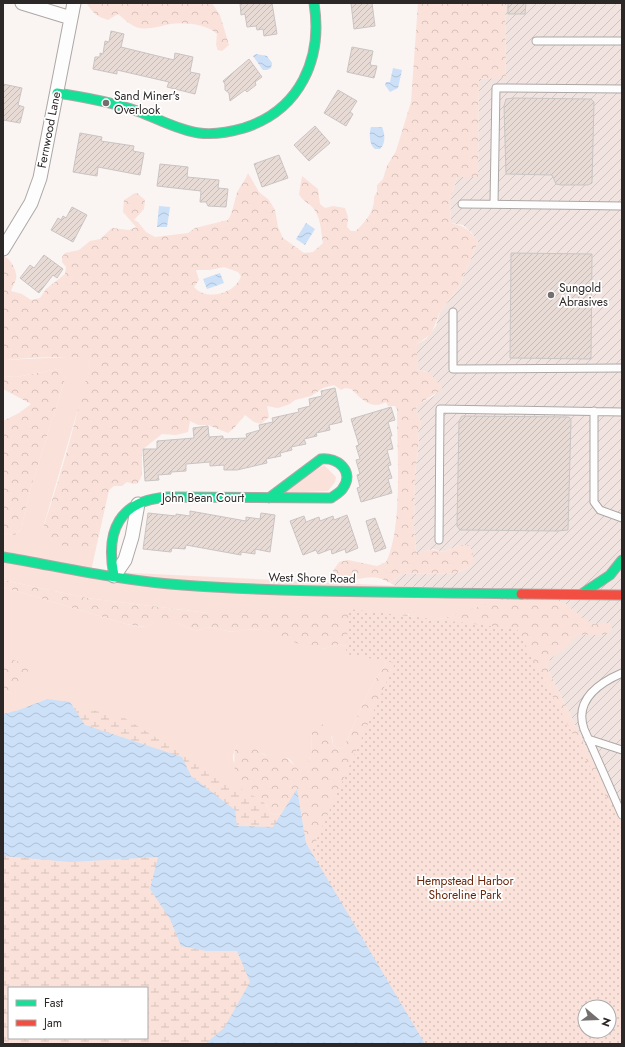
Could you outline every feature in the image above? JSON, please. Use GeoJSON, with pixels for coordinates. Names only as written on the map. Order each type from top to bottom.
{"type":"FeatureCollection","features":[{"type":"Feature","properties":{"kind":"street"},"geometry":{"type":"LineString","coordinates":[[22,3],[71,18]]}},
{"type":"Feature","properties":{"kind":"street","name":"Fernwood Lane"},"geometry":{"type":"LineString","coordinates":[[3,249],[22,220],[36,190],[43,166],[74,3]]}},
{"type":"Feature","properties":{"kind":"street"},"geometry":{"type":"LineString","coordinates":[[57,93],[120,106],[194,133],[213,135],[236,131],[272,115],[297,91],[308,69],[316,42],[317,26],[314,3]]}},
{"type":"Feature","properties":{"kind":"street","name":"John Bean Court"},"geometry":{"type":"LineString","coordinates":[[114,576],[110,554],[118,522],[128,510],[138,504],[154,498],[168,497],[269,498],[331,498],[343,489],[346,481],[346,471],[340,463],[330,458],[320,459],[269,498]]}},
{"type":"Feature","properties":{"kind":"street"},"geometry":{"type":"LineString","coordinates":[[114,576],[125,560],[132,537],[138,504]]}},
{"type":"Feature","properties":{"kind":"street","name":"West Shore Road"},"geometry":{"type":"LineString","coordinates":[[3,557],[114,576],[181,585],[285,590],[583,594],[622,596]]}},
{"type":"Feature","properties":{"kind":"street"},"geometry":{"type":"LineString","coordinates":[[583,594],[605,580],[619,566],[622,560]]}},
{"type":"Feature","properties":{"kind":"lane"},"geometry":{"type":"LineString","coordinates":[[536,41],[622,41]]}},
{"type":"Feature","properties":{"kind":"lane"},"geometry":{"type":"LineString","coordinates":[[494,204],[496,88],[622,90]]}},
{"type":"Feature","properties":{"kind":"lane"},"geometry":{"type":"LineString","coordinates":[[462,204],[622,206]]}},
{"type":"Feature","properties":{"kind":"lane"},"geometry":{"type":"LineString","coordinates":[[453,312],[453,369],[622,368]]}},
{"type":"Feature","properties":{"kind":"lane"},"geometry":{"type":"LineString","coordinates":[[439,540],[440,409],[622,412]]}},
{"type":"Feature","properties":{"kind":"lane"},"geometry":{"type":"LineString","coordinates":[[594,411],[594,502],[600,510],[622,518]]}},
{"type":"Feature","properties":{"kind":"lane"},"geometry":{"type":"LineString","coordinates":[[622,673],[598,686],[584,704],[581,716],[588,739],[622,815]]}},
{"type":"Feature","properties":{"kind":"lane"},"geometry":{"type":"LineString","coordinates":[[588,739],[622,750]]}},
{"type":"Feature","properties":{"kind":"shaded area"},"geometry":{"type":"Polygon","coordinates":[[[505,3],[622,3],[622,820],[548,670],[390,583],[402,574],[457,573],[471,566],[459,545],[444,552],[433,549],[417,553],[416,550],[414,529],[415,474],[419,442],[418,432],[421,423],[416,409],[419,404],[434,396],[442,388],[427,372],[418,370],[416,366],[417,344],[426,339],[436,326],[440,312],[459,287],[478,242],[471,232],[463,225],[451,223],[450,201],[457,177],[478,177],[479,79],[506,77],[505,3]]]}},
{"type":"Feature","properties":{"kind":"green space"},"geometry":{"type":"Polygon","coordinates":[[[87,3],[212,3],[220,15],[229,45],[222,51],[218,50],[216,45],[217,34],[201,26],[176,23],[151,28],[139,28],[130,24],[118,14],[108,20],[93,12],[87,3]]]}},
{"type":"Feature","properties":{"kind":"green space"},"geometry":{"type":"Polygon","coordinates":[[[418,3],[505,3],[506,78],[479,79],[478,177],[457,177],[450,201],[451,223],[467,229],[478,242],[459,287],[440,312],[431,334],[417,344],[417,356],[419,360],[417,366],[418,370],[430,373],[442,388],[420,403],[416,409],[421,423],[418,432],[419,442],[415,474],[414,529],[416,550],[417,553],[432,550],[444,552],[459,545],[469,545],[473,556],[471,566],[457,573],[402,574],[390,583],[374,577],[348,580],[333,576],[333,571],[339,562],[348,560],[377,566],[386,562],[395,530],[398,488],[397,409],[395,406],[388,406],[386,402],[375,405],[370,404],[351,389],[345,388],[341,390],[334,385],[323,388],[311,396],[295,400],[290,404],[278,408],[267,406],[269,417],[261,424],[254,422],[245,415],[228,433],[208,425],[198,425],[190,421],[188,432],[176,435],[162,434],[142,450],[142,475],[138,483],[134,484],[127,482],[122,486],[114,486],[109,490],[97,544],[87,550],[44,542],[43,528],[69,443],[88,373],[89,361],[73,357],[3,360],[3,256],[11,262],[16,273],[16,279],[11,291],[22,294],[31,300],[40,298],[46,289],[65,274],[66,267],[62,262],[62,257],[65,253],[79,250],[90,241],[100,239],[112,228],[129,230],[136,227],[123,212],[124,200],[135,193],[145,200],[144,209],[134,220],[138,222],[146,232],[155,237],[188,233],[195,228],[228,220],[237,193],[248,173],[259,192],[269,200],[275,210],[278,227],[283,238],[304,253],[313,252],[323,243],[322,233],[320,223],[314,209],[302,199],[299,194],[302,176],[318,189],[320,204],[325,208],[333,206],[345,208],[348,217],[347,227],[351,231],[356,231],[366,220],[373,207],[374,197],[377,192],[377,185],[383,179],[387,166],[396,151],[411,102],[418,3]],[[224,267],[210,270],[196,270],[199,280],[194,287],[200,292],[206,294],[220,294],[233,287],[238,282],[241,276],[238,272],[224,267]]]}},
{"type":"Feature","properties":{"kind":"green space"},"geometry":{"type":"Polygon","coordinates":[[[68,357],[86,358],[89,361],[90,368],[43,528],[90,549],[97,544],[91,571],[524,592],[444,618],[432,620],[409,616],[409,614],[208,613],[87,598],[3,580],[3,533],[15,535],[21,529],[31,487],[66,376],[59,369],[16,377],[3,376],[3,360],[68,357]]]}},
{"type":"Feature","properties":{"kind":"green space"},"geometry":{"type":"Polygon","coordinates":[[[59,369],[65,371],[66,376],[31,487],[21,529],[15,535],[3,533],[3,421],[19,413],[31,404],[3,389],[3,376],[16,377],[59,369]]]}},
{"type":"Feature","properties":{"kind":"green space"},"geometry":{"type":"Polygon","coordinates":[[[324,465],[336,477],[335,482],[328,491],[279,493],[324,465]]]}},
{"type":"Feature","properties":{"kind":"green space","name":"Hempstead Harbor Shoreline Park"},"geometry":{"type":"Polygon","coordinates":[[[3,580],[87,598],[208,613],[374,612],[405,610],[409,616],[432,620],[444,618],[524,592],[563,602],[592,624],[610,623],[612,629],[608,633],[600,635],[585,634],[575,637],[566,648],[550,659],[548,670],[622,820],[622,1044],[425,1044],[306,843],[297,790],[282,813],[275,815],[270,813],[262,801],[248,794],[241,787],[234,774],[237,744],[250,746],[271,758],[282,756],[285,757],[300,771],[304,770],[311,755],[312,733],[309,729],[310,725],[314,723],[325,725],[330,729],[333,745],[339,749],[344,747],[373,684],[386,664],[381,653],[350,648],[340,644],[323,649],[309,648],[263,630],[245,629],[237,632],[210,627],[195,631],[178,623],[154,623],[146,627],[126,624],[3,587],[3,580]]]}},
{"type":"Feature","properties":{"kind":"green space"},"geometry":{"type":"Polygon","coordinates":[[[3,587],[126,624],[145,627],[154,623],[178,623],[195,631],[210,627],[237,632],[245,629],[263,630],[323,649],[340,644],[350,648],[381,653],[386,664],[373,684],[344,747],[339,749],[333,745],[332,736],[312,733],[311,755],[304,771],[296,769],[287,758],[282,757],[269,759],[264,754],[237,744],[233,755],[233,760],[251,795],[47,699],[19,710],[3,714],[3,692],[11,693],[11,660],[3,657],[3,587]]]}},
{"type":"Feature","properties":{"kind":"green space","name":"Hempstead Harbor Shoreline Park"},"geometry":{"type":"Polygon","coordinates":[[[349,609],[517,629],[622,827],[622,1044],[365,1044],[284,913],[395,663],[346,654],[349,609]]]}},
{"type":"Feature","properties":{"kind":"green space"},"geometry":{"type":"Polygon","coordinates":[[[3,657],[23,663],[28,667],[26,680],[22,687],[15,692],[3,692],[3,657]]]}},
{"type":"Feature","properties":{"kind":"green space"},"geometry":{"type":"Polygon","coordinates":[[[47,699],[70,702],[96,711],[121,716],[261,800],[270,813],[275,815],[282,813],[297,789],[306,843],[425,1044],[3,1044],[3,714],[19,710],[47,699]]]}},
{"type":"Feature","properties":{"kind":"water"},"geometry":{"type":"Polygon","coordinates":[[[256,54],[267,56],[272,63],[271,68],[263,70],[253,56],[256,54]]]}},
{"type":"Feature","properties":{"kind":"water"},"geometry":{"type":"Polygon","coordinates":[[[393,68],[402,70],[398,88],[390,92],[385,85],[386,82],[390,82],[393,68]]]}},
{"type":"Feature","properties":{"kind":"water"},"geometry":{"type":"Polygon","coordinates":[[[371,127],[382,127],[384,138],[380,149],[375,149],[372,145],[370,136],[371,127]]]}},
{"type":"Feature","properties":{"kind":"water"},"geometry":{"type":"Polygon","coordinates":[[[159,206],[170,207],[167,227],[157,227],[159,206]]]}},
{"type":"Feature","properties":{"kind":"water"},"geometry":{"type":"Polygon","coordinates":[[[306,223],[315,229],[305,245],[296,239],[306,223]]]}},
{"type":"Feature","properties":{"kind":"water"},"geometry":{"type":"Polygon","coordinates":[[[220,273],[224,283],[207,289],[203,279],[220,273]]]}},
{"type":"Feature","properties":{"kind":"water"},"geometry":{"type":"Polygon","coordinates":[[[47,699],[70,702],[85,725],[182,757],[191,776],[235,810],[237,826],[273,827],[297,789],[306,843],[425,1044],[205,1044],[224,1028],[250,982],[237,951],[206,951],[181,946],[170,919],[150,889],[158,857],[70,862],[3,856],[3,714],[19,710],[47,699]]]}},
{"type":"Feature","properties":{"kind":"building"},"geometry":{"type":"Polygon","coordinates":[[[240,3],[272,3],[277,34],[264,36],[263,29],[257,30],[256,26],[247,27],[245,14],[241,15],[240,3]]]}},
{"type":"Feature","properties":{"kind":"building"},"geometry":{"type":"Polygon","coordinates":[[[351,3],[372,3],[375,26],[354,29],[351,3]]]}},
{"type":"Feature","properties":{"kind":"building"},"geometry":{"type":"Polygon","coordinates":[[[508,3],[526,3],[525,14],[508,14],[508,3]]]}},
{"type":"Feature","properties":{"kind":"building"},"geometry":{"type":"Polygon","coordinates":[[[111,31],[124,34],[121,47],[174,60],[175,53],[193,57],[190,72],[200,74],[195,94],[167,87],[169,82],[117,70],[117,74],[93,69],[95,57],[100,57],[100,53],[103,54],[105,41],[109,42],[111,31]]]}},
{"type":"Feature","properties":{"kind":"building"},"geometry":{"type":"Polygon","coordinates":[[[352,47],[373,51],[370,65],[377,66],[374,78],[347,72],[352,47]]]}},
{"type":"Feature","properties":{"kind":"building"},"geometry":{"type":"Polygon","coordinates":[[[249,59],[262,77],[255,82],[256,85],[247,92],[245,90],[230,101],[229,93],[225,90],[225,84],[223,81],[249,59]]]}},
{"type":"Feature","properties":{"kind":"building"},"geometry":{"type":"Polygon","coordinates":[[[3,84],[22,88],[18,105],[24,107],[20,123],[3,120],[3,84]]]}},
{"type":"Feature","properties":{"kind":"building"},"geometry":{"type":"Polygon","coordinates":[[[338,90],[357,101],[350,112],[353,114],[346,126],[324,113],[338,90]]]}},
{"type":"Feature","properties":{"kind":"building"},"geometry":{"type":"Polygon","coordinates":[[[506,99],[591,99],[594,102],[592,183],[588,185],[561,185],[556,184],[552,175],[506,174],[504,106],[506,99]]]}},
{"type":"Feature","properties":{"kind":"building"},"geometry":{"type":"Polygon","coordinates":[[[315,126],[330,143],[309,161],[294,145],[315,126]]]}},
{"type":"Feature","properties":{"kind":"building"},"geometry":{"type":"Polygon","coordinates":[[[80,133],[102,137],[101,141],[134,146],[133,151],[144,153],[140,175],[98,167],[97,176],[73,172],[80,133]]]}},
{"type":"Feature","properties":{"kind":"building"},"geometry":{"type":"Polygon","coordinates":[[[279,155],[288,178],[262,187],[254,164],[279,155]]]}},
{"type":"Feature","properties":{"kind":"building"},"geometry":{"type":"Polygon","coordinates":[[[160,164],[188,167],[187,177],[219,180],[218,188],[228,189],[226,207],[208,206],[206,202],[200,202],[201,191],[157,186],[160,164]]]}},
{"type":"Feature","properties":{"kind":"building"},"geometry":{"type":"Polygon","coordinates":[[[72,207],[87,215],[73,242],[51,230],[58,218],[61,220],[63,216],[66,218],[72,207]]]}},
{"type":"Feature","properties":{"kind":"building"},"geometry":{"type":"Polygon","coordinates":[[[511,253],[592,254],[591,359],[510,358],[511,253]]]}},
{"type":"Feature","properties":{"kind":"building"},"geometry":{"type":"Polygon","coordinates":[[[44,255],[63,269],[57,278],[53,275],[39,293],[20,278],[30,265],[34,268],[44,255]]]}},
{"type":"Feature","properties":{"kind":"building"},"geometry":{"type":"Polygon","coordinates":[[[335,388],[342,422],[329,425],[330,430],[316,433],[317,436],[304,439],[306,444],[291,447],[292,450],[280,453],[281,456],[266,459],[267,463],[237,470],[224,470],[224,465],[210,466],[210,462],[186,464],[186,471],[158,475],[159,480],[145,481],[143,449],[157,449],[157,441],[194,438],[193,428],[208,426],[209,437],[223,436],[223,439],[247,438],[246,434],[260,430],[259,425],[273,422],[272,418],[299,412],[298,409],[310,406],[309,399],[322,396],[321,391],[335,388]]]}},
{"type":"Feature","properties":{"kind":"building"},"geometry":{"type":"Polygon","coordinates":[[[391,407],[395,420],[388,422],[392,436],[390,436],[393,449],[387,450],[391,465],[388,466],[392,478],[388,479],[392,493],[361,502],[357,488],[360,487],[357,475],[360,474],[356,460],[360,459],[356,446],[359,445],[351,419],[391,407]]]}},
{"type":"Feature","properties":{"kind":"building"},"geometry":{"type":"Polygon","coordinates":[[[462,416],[569,417],[571,420],[568,530],[460,530],[457,526],[459,421],[462,416]]]}},
{"type":"Feature","properties":{"kind":"building"},"geometry":{"type":"Polygon","coordinates":[[[190,511],[246,521],[246,517],[260,519],[261,513],[275,515],[270,552],[255,549],[255,554],[241,552],[241,555],[186,545],[185,549],[172,548],[171,552],[143,549],[148,513],[190,516],[190,511]]]}},
{"type":"Feature","properties":{"kind":"building"},"geometry":{"type":"Polygon","coordinates":[[[347,515],[358,548],[346,553],[345,549],[332,554],[331,549],[318,554],[316,550],[303,555],[290,521],[304,516],[306,522],[319,517],[320,521],[333,516],[334,520],[347,515]]]}},
{"type":"Feature","properties":{"kind":"building"},"geometry":{"type":"Polygon","coordinates":[[[375,518],[386,548],[375,552],[366,521],[375,518]]]}},
{"type":"Feature","properties":{"kind":"traffic: fast"},"geometry":{"type":"LineString","coordinates":[[57,93],[117,105],[137,111],[175,127],[199,133],[205,134],[228,132],[244,128],[263,120],[280,109],[293,95],[303,80],[311,62],[315,44],[316,24],[314,3]]}},
{"type":"Feature","properties":{"kind":"traffic: fast"},"geometry":{"type":"LineString","coordinates":[[114,576],[112,560],[114,532],[119,521],[127,511],[138,504],[151,499],[168,497],[331,498],[343,488],[346,482],[346,471],[342,466],[333,460],[321,459],[269,498]]}},
{"type":"Feature","properties":{"kind":"traffic: fast"},"geometry":{"type":"LineString","coordinates":[[3,557],[115,577],[182,585],[309,591],[521,594]]}},
{"type":"Feature","properties":{"kind":"traffic: fast"},"geometry":{"type":"LineString","coordinates":[[583,593],[610,575],[622,560]]}},
{"type":"Feature","properties":{"kind":"traffic: jam"},"geometry":{"type":"LineString","coordinates":[[521,594],[622,595]]}},
{"type":"Feature","properties":{"kind":"place","name":"Sand Miner's Overlook"},"geometry":{"type":"Point","coordinates":[106,103]}},
{"type":"Feature","properties":{"kind":"place","name":"Sungold Abrasives"},"geometry":{"type":"Point","coordinates":[551,295]}}]}
